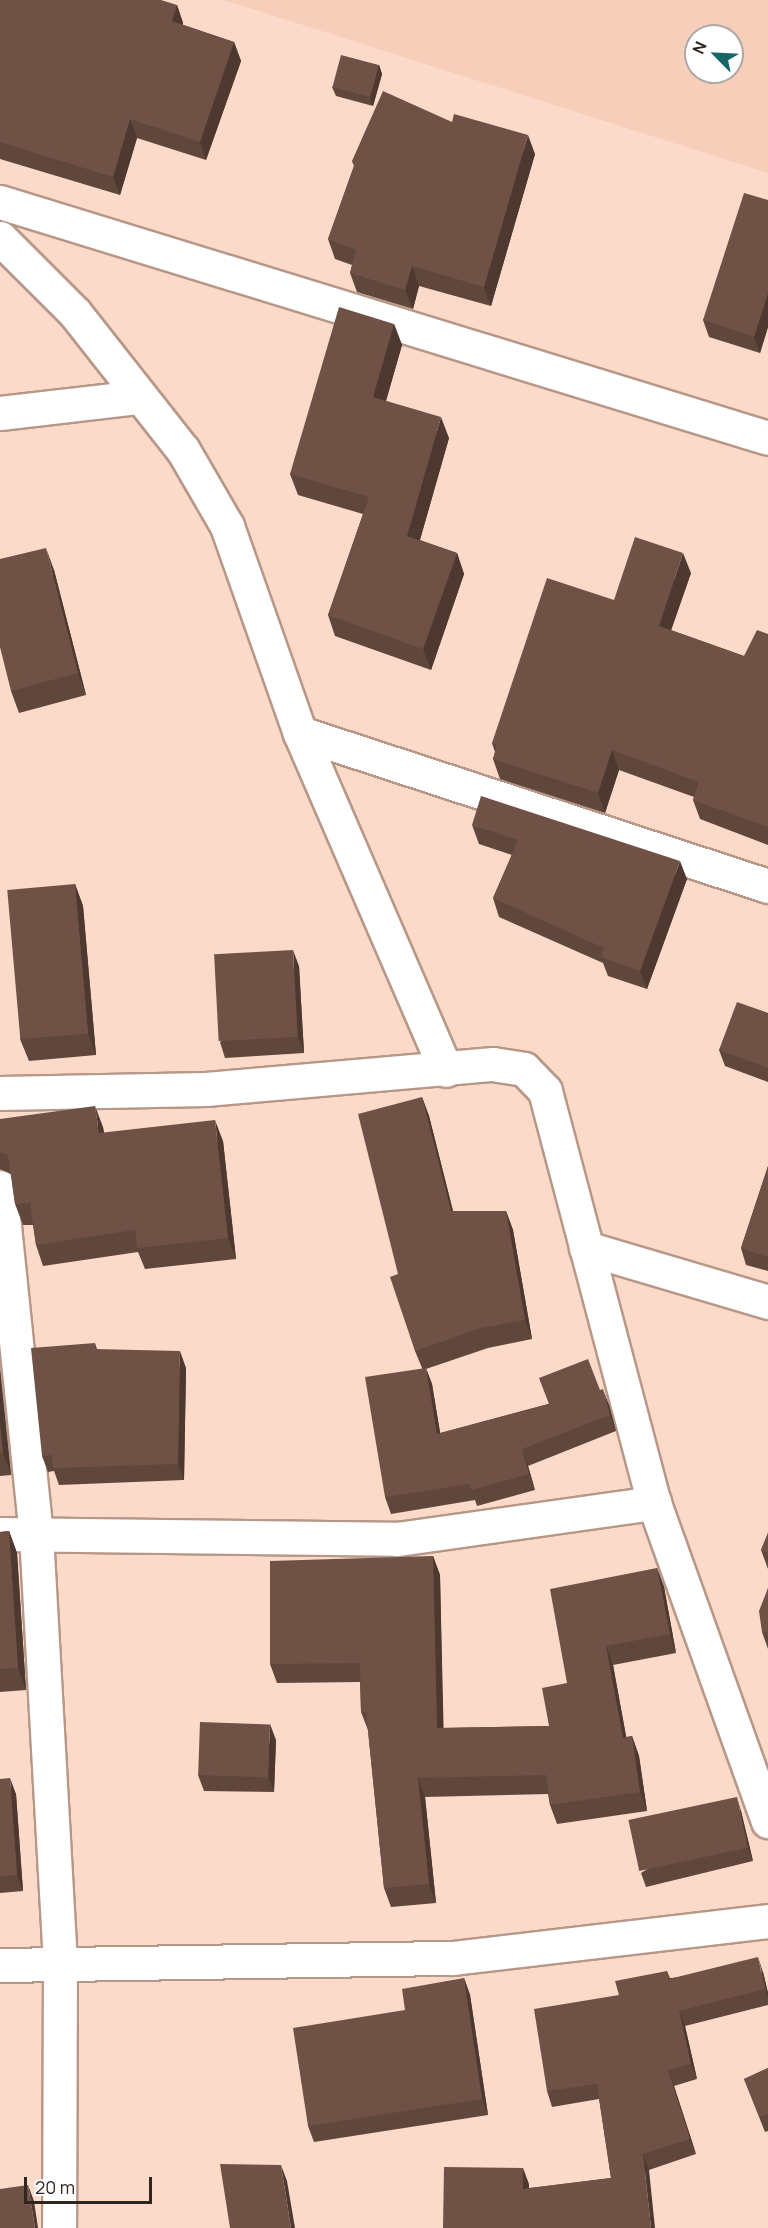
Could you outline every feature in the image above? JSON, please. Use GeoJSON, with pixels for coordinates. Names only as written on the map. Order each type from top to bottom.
{"type":"FeatureCollection","features":[{"type":"Feature","properties":{"kind":"street"},"geometry":{"type":"LineString","coordinates":[[0,202],[768,438]]}},
{"type":"Feature","properties":{"kind":"street"},"geometry":{"type":"LineString","coordinates":[[0,238],[75,313],[183,450],[226,526],[300,733],[446,1070]]}},
{"type":"Feature","properties":{"kind":"street"},"geometry":{"type":"LineString","coordinates":[[0,413],[139,397]]}},
{"type":"Feature","properties":{"kind":"street"},"geometry":{"type":"LineString","coordinates":[[300,733],[768,886]]}},
{"type":"Feature","properties":{"kind":"street"},"geometry":{"type":"LineString","coordinates":[[0,1093],[206,1089],[446,1070],[493,1064],[524,1069],[545,1091],[654,1503],[768,1821]]}},
{"type":"Feature","properties":{"kind":"street"},"geometry":{"type":"LineString","coordinates":[[0,1187],[36,1534],[60,1963],[59,2228]]}},
{"type":"Feature","properties":{"kind":"street"},"geometry":{"type":"LineString","coordinates":[[586,1248],[768,1302]]}},
{"type":"Feature","properties":{"kind":"street"},"geometry":{"type":"LineString","coordinates":[[0,1534],[397,1539],[654,1503]]}},
{"type":"Feature","properties":{"kind":"street"},"geometry":{"type":"LineString","coordinates":[[735,1725],[768,1737]]}},
{"type":"Feature","properties":{"kind":"street"},"geometry":{"type":"LineString","coordinates":[[0,1965],[453,1959],[768,1921]]}},
{"type":"Feature","properties":{"kind":"shaded area"},"geometry":{"type":"Polygon","coordinates":[[[224,0],[768,0],[768,173],[224,0]]]}},
{"type":"Feature","properties":{"kind":"building"},"geometry":{"type":"Polygon","coordinates":[[[0,0],[161,0],[177,5],[172,21],[234,42],[200,142],[130,119],[113,177],[0,142],[0,0]]]}},
{"type":"Feature","properties":{"kind":"building"},"geometry":{"type":"Polygon","coordinates":[[[341,55],[379,65],[370,97],[332,87],[341,55]]]}},
{"type":"Feature","properties":{"kind":"building"},"geometry":{"type":"Polygon","coordinates":[[[383,91],[452,122],[454,114],[528,135],[484,287],[412,266],[405,290],[350,273],[356,250],[328,239],[355,163],[352,161],[383,91]]]}},
{"type":"Feature","properties":{"kind":"building"},"geometry":{"type":"Polygon","coordinates":[[[744,193],[768,200],[768,293],[754,337],[703,320],[744,193]]]}},
{"type":"Feature","properties":{"kind":"building"},"geometry":{"type":"Polygon","coordinates":[[[339,307],[394,324],[373,397],[441,417],[407,536],[457,553],[423,649],[328,615],[369,497],[290,474],[339,307]]]}},
{"type":"Feature","properties":{"kind":"building"},"geometry":{"type":"Polygon","coordinates":[[[635,537],[683,553],[659,626],[744,656],[757,630],[768,634],[768,827],[693,800],[699,782],[612,750],[598,793],[493,759],[497,745],[492,743],[547,578],[614,600],[635,537]]]}},
{"type":"Feature","properties":{"kind":"building"},"geometry":{"type":"Polygon","coordinates":[[[46,548],[78,673],[11,691],[0,647],[0,559],[46,548]]]}},
{"type":"Feature","properties":{"kind":"building"},"geometry":{"type":"Polygon","coordinates":[[[481,796],[680,861],[640,971],[601,957],[604,948],[493,898],[518,840],[472,825],[481,796]]]}},
{"type":"Feature","properties":{"kind":"building"},"geometry":{"type":"Polygon","coordinates":[[[75,884],[88,1033],[20,1039],[7,890],[75,884]]]}},
{"type":"Feature","properties":{"kind":"building"},"geometry":{"type":"Polygon","coordinates":[[[293,950],[298,1037],[219,1041],[214,954],[293,950]]]}},
{"type":"Feature","properties":{"kind":"building"},"geometry":{"type":"Polygon","coordinates":[[[737,1002],[768,1013],[768,1068],[719,1050],[737,1002]]]}},
{"type":"Feature","properties":{"kind":"building"},"geometry":{"type":"Polygon","coordinates":[[[422,1097],[451,1211],[506,1211],[525,1320],[481,1328],[415,1351],[390,1277],[398,1274],[358,1114],[422,1097]]]}},
{"type":"Feature","properties":{"kind":"building"},"geometry":{"type":"Polygon","coordinates":[[[95,1106],[99,1133],[215,1120],[228,1238],[137,1248],[135,1230],[36,1245],[30,1203],[15,1204],[8,1155],[0,1152],[0,1119],[95,1106]]]}},
{"type":"Feature","properties":{"kind":"building"},"geometry":{"type":"Polygon","coordinates":[[[768,1166],[768,1257],[741,1248],[768,1166]]]}},
{"type":"Feature","properties":{"kind":"building"},"geometry":{"type":"Polygon","coordinates":[[[95,1343],[95,1349],[180,1351],[178,1464],[53,1468],[52,1455],[42,1456],[31,1348],[95,1343]]]}},
{"type":"Feature","properties":{"kind":"building"},"geometry":{"type":"Polygon","coordinates":[[[588,1359],[600,1390],[603,1389],[610,1415],[522,1449],[529,1474],[471,1490],[470,1484],[385,1497],[365,1377],[426,1368],[437,1434],[549,1404],[539,1378],[588,1359]]]}},
{"type":"Feature","properties":{"kind":"building"},"geometry":{"type":"Polygon","coordinates":[[[0,1424],[3,1453],[0,1453],[0,1424]]]}},
{"type":"Feature","properties":{"kind":"building"},"geometry":{"type":"Polygon","coordinates":[[[9,1531],[18,1668],[0,1669],[0,1532],[9,1531]]]}},
{"type":"Feature","properties":{"kind":"building"},"geometry":{"type":"Polygon","coordinates":[[[768,1533],[768,1553],[761,1550],[768,1533]]]}},
{"type":"Feature","properties":{"kind":"building"},"geometry":{"type":"Polygon","coordinates":[[[433,1556],[437,1728],[549,1726],[542,1688],[567,1683],[550,1589],[657,1568],[670,1634],[606,1646],[623,1738],[632,1736],[640,1792],[550,1805],[546,1775],[418,1778],[429,1884],[384,1888],[366,1712],[361,1712],[360,1663],[270,1664],[270,1561],[433,1556]]]}},
{"type":"Feature","properties":{"kind":"building"},"geometry":{"type":"Polygon","coordinates":[[[768,1588],[768,1633],[762,1632],[759,1611],[768,1588]]]}},
{"type":"Feature","properties":{"kind":"building"},"geometry":{"type":"Polygon","coordinates":[[[200,1722],[270,1724],[268,1777],[198,1775],[200,1722]]]}},
{"type":"Feature","properties":{"kind":"building"},"geometry":{"type":"Polygon","coordinates":[[[10,1778],[17,1875],[0,1876],[0,1779],[10,1778]]]}},
{"type":"Feature","properties":{"kind":"building"},"geometry":{"type":"Polygon","coordinates":[[[737,1797],[748,1848],[639,1871],[628,1820],[737,1797]]]}},
{"type":"Feature","properties":{"kind":"building"},"geometry":{"type":"Polygon","coordinates":[[[758,1957],[765,1989],[679,2011],[691,2064],[668,2070],[690,2139],[643,2154],[651,2228],[443,2228],[444,2167],[523,2168],[523,2189],[611,2178],[597,2084],[547,2091],[534,2009],[619,1995],[615,1981],[667,1971],[669,1979],[758,1957]]]}},
{"type":"Feature","properties":{"kind":"building"},"geometry":{"type":"Polygon","coordinates":[[[464,1978],[482,2099],[308,2126],[293,2028],[405,2010],[402,1989],[464,1978]]]}},
{"type":"Feature","properties":{"kind":"building"},"geometry":{"type":"Polygon","coordinates":[[[768,2068],[768,2114],[760,2117],[744,2079],[768,2068]]]}},
{"type":"Feature","properties":{"kind":"building"},"geometry":{"type":"Polygon","coordinates":[[[220,2164],[281,2165],[291,2228],[230,2228],[220,2164]]]}},
{"type":"Feature","properties":{"kind":"building"},"geometry":{"type":"Polygon","coordinates":[[[28,2185],[35,2228],[0,2228],[0,2189],[28,2185]]]}}]}
